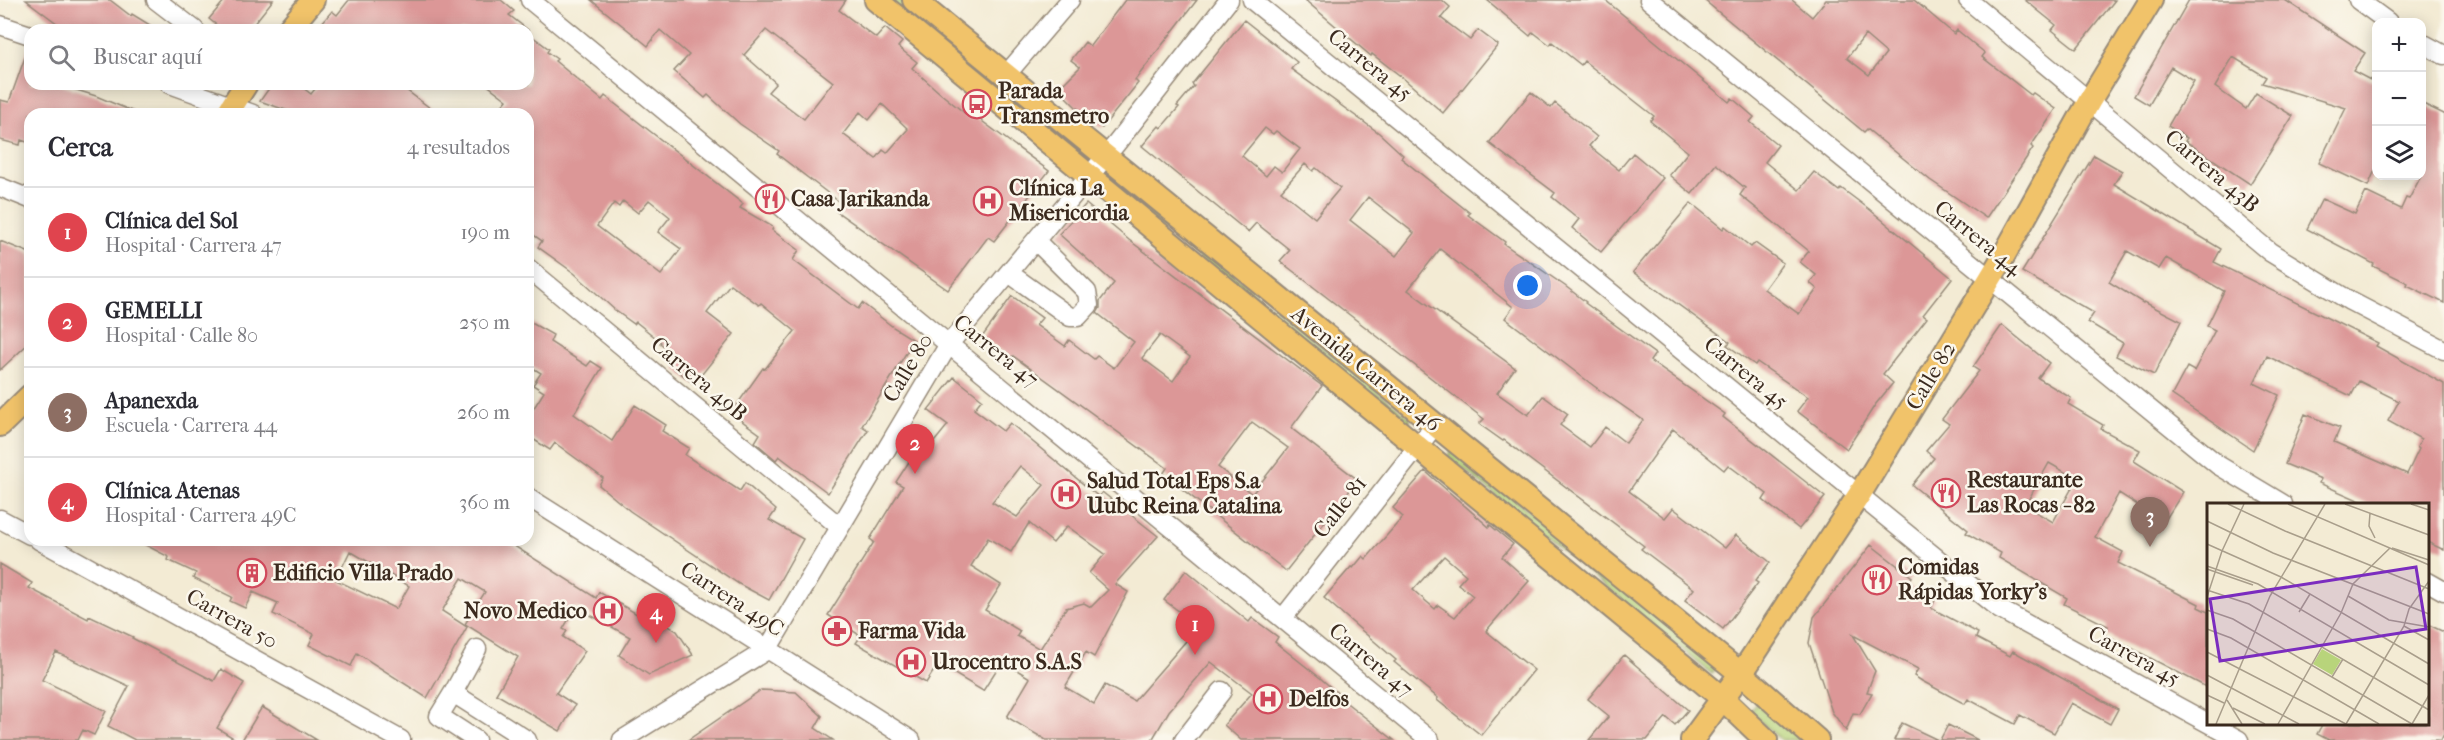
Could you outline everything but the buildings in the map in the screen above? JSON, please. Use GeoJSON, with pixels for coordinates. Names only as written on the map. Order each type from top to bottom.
{"type":"FeatureCollection","features":[{"type":"Feature","properties":{"kind":"main road"},"geometry":{"type":"LineString","coordinates":[[293,24],[313,0]]}},
{"type":"Feature","properties":{"kind":"main road","name":"Avenida Carrera 46"},"geometry":{"type":"LineString","coordinates":[[876,0],[1722,698],[1757,736]]}},
{"type":"Feature","properties":{"kind":"main road","name":"Avenida Carrera 46"},"geometry":{"type":"LineString","coordinates":[[914,0],[1741,673],[1817,740]]}},
{"type":"Feature","properties":{"kind":"main road","name":"Calle 82"},"geometry":{"type":"LineString","coordinates":[[1692,740],[1741,673],[1859,495],[1990,279],[2090,100],[2151,0]]}},
{"type":"Feature","properties":{"kind":"main road"},"geometry":{"type":"LineString","coordinates":[[230,108],[242,90]]}},
{"type":"Feature","properties":{"kind":"main road"},"geometry":{"type":"LineString","coordinates":[[0,425],[24,402]]}},
{"type":"Feature","properties":{"kind":"street"},"geometry":{"type":"LineString","coordinates":[[156,0],[187,24]]}},
{"type":"Feature","properties":{"kind":"street","name":"Carrera 47"},"geometry":{"type":"LineString","coordinates":[[530,0],[1430,740]]}},
{"type":"Feature","properties":{"kind":"street"},"geometry":{"type":"LineString","coordinates":[[1006,75],[1070,0]]}},
{"type":"Feature","properties":{"kind":"street","name":"Calle 80"},"geometry":{"type":"LineString","coordinates":[[622,740],[767,650],[949,344],[1090,176],[1228,0]]}},
{"type":"Feature","properties":{"kind":"street","name":"Carrera 45"},"geometry":{"type":"LineString","coordinates":[[1252,0],[1999,609],[2207,723]]}},
{"type":"Feature","properties":{"kind":"street","name":"Carrera 44"},"geometry":{"type":"LineString","coordinates":[[1649,0],[2218,465],[2281,503]]}},
{"type":"Feature","properties":{"kind":"street","name":"Carrera 43B"},"geometry":{"type":"LineString","coordinates":[[1968,0],[2270,252],[2350,301],[2444,350]]}},
{"type":"Feature","properties":{"kind":"street"},"geometry":{"type":"LineString","coordinates":[[2358,0],[2383,18]]}},
{"type":"Feature","properties":{"kind":"street"},"geometry":{"type":"LineString","coordinates":[[0,25],[24,33]]}},
{"type":"Feature","properties":{"kind":"street"},"geometry":{"type":"LineString","coordinates":[[2426,47],[2444,56]]}},
{"type":"Feature","properties":{"kind":"street"},"geometry":{"type":"LineString","coordinates":[[184,90],[224,108]]}},
{"type":"Feature","properties":{"kind":"street"},"geometry":{"type":"LineString","coordinates":[[0,188],[24,197]]}},
{"type":"Feature","properties":{"kind":"street"},"geometry":{"type":"LineString","coordinates":[[1009,273],[1070,317],[1078,317],[1089,304],[1087,292],[1036,241]]}},
{"type":"Feature","properties":{"kind":"street","name":"Carrera 49B"},"geometry":{"type":"LineString","coordinates":[[534,273],[840,527]]}},
{"type":"Feature","properties":{"kind":"street","name":"Calle 81"},"geometry":{"type":"LineString","coordinates":[[1283,618],[1435,425]]}},
{"type":"Feature","properties":{"kind":"street","name":"Carrera 49C"},"geometry":{"type":"LineString","coordinates":[[534,502],[911,740]]}},
{"type":"Feature","properties":{"kind":"street"},"geometry":{"type":"LineString","coordinates":[[0,519],[24,532]]}},
{"type":"Feature","properties":{"kind":"street","name":"Carrera 50"},"geometry":{"type":"LineString","coordinates":[[50,546],[401,740]]}},
{"type":"Feature","properties":{"kind":"street"},"geometry":{"type":"LineString","coordinates":[[2429,583],[2444,591]]}},
{"type":"Feature","properties":{"kind":"street"},"geometry":{"type":"LineString","coordinates":[[476,740],[439,716],[477,649]]}},
{"type":"Feature","properties":{"kind":"street"},"geometry":{"type":"LineString","coordinates":[[1184,740],[1222,691]]}},
{"type":"Feature","properties":{"kind":"street"},"geometry":{"type":"LineString","coordinates":[[453,693],[527,740]]}},
{"type":"Feature","properties":{"kind":"street","name":"Carrera 45"},"geometry":{"type":"LineString","coordinates":[[2212,725],[2239,740]]}},
{"type":"Feature","properties":{"kind":"green space"},"geometry":{"type":"Polygon","coordinates":[[[888,0],[901,0],[1082,149],[1077,155],[888,0]]]}},
{"type":"Feature","properties":{"kind":"green space"},"geometry":{"type":"Polygon","coordinates":[[[1123,186],[1411,419],[1406,425],[1118,192],[1123,186]]]}},
{"type":"Feature","properties":{"kind":"green space"},"geometry":{"type":"Polygon","coordinates":[[[1454,449],[1718,667],[1712,674],[1448,456],[1454,449]]]}},
{"type":"Feature","properties":{"kind":"green space"},"geometry":{"type":"Polygon","coordinates":[[[1759,699],[1803,740],[1781,740],[1750,712],[1759,699]]]}},
{"type":"Feature","properties":{"kind":"place","name":"Parada Transmetro"},"geometry":{"type":"Point","coordinates":[977,104]}},
{"type":"Feature","properties":{"kind":"place","name":"Casa Jarikanda"},"geometry":{"type":"Point","coordinates":[770,199]}},
{"type":"Feature","properties":{"kind":"place","name":"Clínica La Misericordia"},"geometry":{"type":"Point","coordinates":[988,201]}},
{"type":"Feature","properties":{"kind":"place","name":"GEMELLI"},"geometry":{"type":"Point","coordinates":[915,474]}},
{"type":"Feature","properties":{"kind":"place","name":"Restaurante Las Rocas - 82"},"geometry":{"type":"Point","coordinates":[1946,493]}},
{"type":"Feature","properties":{"kind":"place","name":"Salud Total Eps S.a Uubc Reina Catalina"},"geometry":{"type":"Point","coordinates":[1066,494]}},
{"type":"Feature","properties":{"kind":"place","name":"Apanexda"},"geometry":{"type":"Point","coordinates":[2150,547]}},
{"type":"Feature","properties":{"kind":"place","name":"Edificio Villa Prado"},"geometry":{"type":"Point","coordinates":[252,573]}},
{"type":"Feature","properties":{"kind":"place","name":"Comidas Rápidas Yorky's"},"geometry":{"type":"Point","coordinates":[1877,580]}},
{"type":"Feature","properties":{"kind":"place","name":"Novo Medico"},"geometry":{"type":"Point","coordinates":[608,611]}},
{"type":"Feature","properties":{"kind":"place","name":"Farma Vida"},"geometry":{"type":"Point","coordinates":[837,631]}},
{"type":"Feature","properties":{"kind":"place","name":"Clínica Atenas"},"geometry":{"type":"Point","coordinates":[656,643]}},
{"type":"Feature","properties":{"kind":"place","name":"Clínica del Sol"},"geometry":{"type":"Point","coordinates":[1195,655]}},
{"type":"Feature","properties":{"kind":"place","name":"Urocentro S.A.S"},"geometry":{"type":"Point","coordinates":[911,662]}},
{"type":"Feature","properties":{"kind":"place","name":"Delfos"},"geometry":{"type":"Point","coordinates":[1268,699]}}]}
